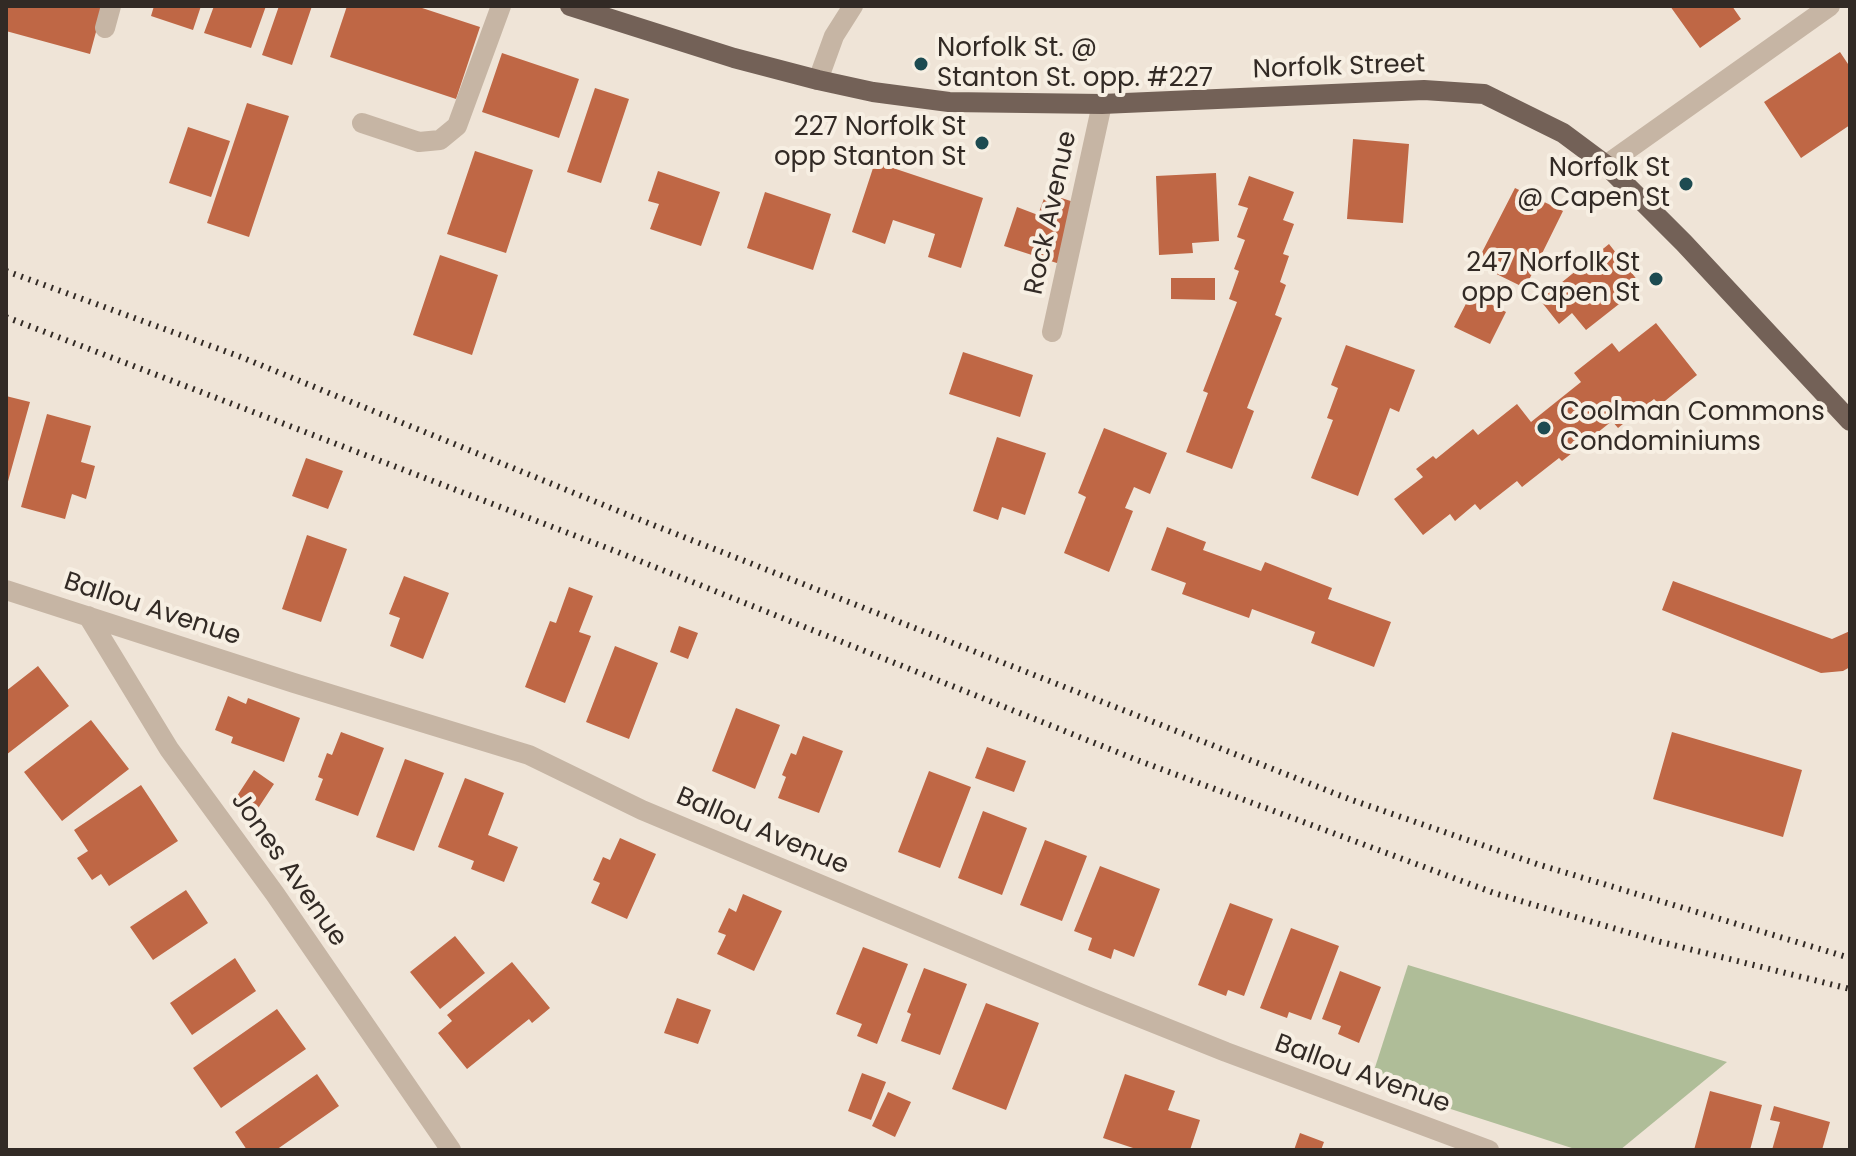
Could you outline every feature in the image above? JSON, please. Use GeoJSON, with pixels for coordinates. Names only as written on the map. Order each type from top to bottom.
{"type":"FeatureCollection","features":[{"type":"Feature","properties":{"kind":"main road","name":"Norfolk Street"},"geometry":{"type":"LineString","coordinates":[[570,6],[734,58],[818,80],[873,92],[949,102],[1102,104],[1424,90],[1484,94],[1563,133],[1606,165],[1684,243],[1850,421]]}},
{"type":"Feature","properties":{"kind":"street"},"geometry":{"type":"LineString","coordinates":[[105,28],[111,6]]}},
{"type":"Feature","properties":{"kind":"street"},"geometry":{"type":"LineString","coordinates":[[362,123],[419,142],[440,140],[457,126],[501,6]]}},
{"type":"Feature","properties":{"kind":"street"},"geometry":{"type":"LineString","coordinates":[[818,80],[834,36],[853,6]]}},
{"type":"Feature","properties":{"kind":"street"},"geometry":{"type":"LineString","coordinates":[[1606,165],[1830,6]]}},
{"type":"Feature","properties":{"kind":"street","name":"Rock Avenue"},"geometry":{"type":"LineString","coordinates":[[1052,332],[1102,104]]}},
{"type":"Feature","properties":{"kind":"street","name":"Ballou Avenue"},"geometry":{"type":"LineString","coordinates":[[6,590],[529,755],[642,810],[1075,991],[1226,1052],[1489,1150]]}},
{"type":"Feature","properties":{"kind":"street","name":"Jones Avenue"},"geometry":{"type":"LineString","coordinates":[[88,616],[169,749],[275,894],[451,1150]]}},
{"type":"Feature","properties":{"kind":"green space"},"geometry":{"type":"Polygon","coordinates":[[[1408,965],[1727,1062],[1620,1150],[1578,1150],[1370,1083],[1408,965]]]}},
{"type":"Feature","properties":{"kind":"building"},"geometry":{"type":"Polygon","coordinates":[[[6,6],[103,6],[90,54],[6,31],[6,6]]]}},
{"type":"Feature","properties":{"kind":"building"},"geometry":{"type":"Polygon","coordinates":[[[154,6],[201,6],[193,30],[151,16],[154,6]]]}},
{"type":"Feature","properties":{"kind":"building"},"geometry":{"type":"Polygon","coordinates":[[[214,6],[266,6],[251,48],[204,33],[214,6]]]}},
{"type":"Feature","properties":{"kind":"building"},"geometry":{"type":"Polygon","coordinates":[[[279,6],[312,6],[292,65],[262,55],[279,6]]]}},
{"type":"Feature","properties":{"kind":"building"},"geometry":{"type":"Polygon","coordinates":[[[347,6],[416,6],[480,27],[456,99],[330,57],[347,6]]]}},
{"type":"Feature","properties":{"kind":"building"},"geometry":{"type":"Polygon","coordinates":[[[1670,6],[1732,6],[1741,19],[1700,48],[1670,6]]]}},
{"type":"Feature","properties":{"kind":"building"},"geometry":{"type":"Polygon","coordinates":[[[1840,52],[1850,67],[1850,125],[1801,158],[1764,102],[1840,52]]]}},
{"type":"Feature","properties":{"kind":"building"},"geometry":{"type":"Polygon","coordinates":[[[502,53],[579,79],[559,138],[482,112],[502,53]]]}},
{"type":"Feature","properties":{"kind":"building"},"geometry":{"type":"Polygon","coordinates":[[[595,88],[629,99],[601,183],[567,172],[595,88]]]}},
{"type":"Feature","properties":{"kind":"building"},"geometry":{"type":"Polygon","coordinates":[[[247,103],[289,116],[249,237],[207,223],[247,103]]]}},
{"type":"Feature","properties":{"kind":"building"},"geometry":{"type":"Polygon","coordinates":[[[188,127],[230,141],[211,197],[169,183],[188,127]]]}},
{"type":"Feature","properties":{"kind":"building"},"geometry":{"type":"Polygon","coordinates":[[[1353,139],[1409,144],[1403,223],[1347,219],[1353,139]]]}},
{"type":"Feature","properties":{"kind":"building"},"geometry":{"type":"Polygon","coordinates":[[[475,151],[533,170],[506,253],[447,234],[475,151]]]}},
{"type":"Feature","properties":{"kind":"building"},"geometry":{"type":"Polygon","coordinates":[[[875,162],[983,198],[961,268],[928,257],[935,234],[893,220],[885,244],[852,232],[875,162]]]}},
{"type":"Feature","properties":{"kind":"building"},"geometry":{"type":"Polygon","coordinates":[[[658,171],[720,192],[701,246],[650,229],[659,204],[648,201],[658,171]]]}},
{"type":"Feature","properties":{"kind":"building"},"geometry":{"type":"Polygon","coordinates":[[[1216,173],[1219,241],[1192,243],[1193,253],[1159,255],[1156,176],[1216,173]]]}},
{"type":"Feature","properties":{"kind":"building"},"geometry":{"type":"Polygon","coordinates":[[[1249,176],[1294,192],[1283,220],[1294,224],[1283,254],[1289,256],[1280,282],[1286,285],[1275,315],[1282,318],[1247,408],[1254,411],[1232,469],[1186,452],[1208,393],[1203,391],[1237,302],[1229,299],[1239,271],[1234,269],[1245,240],[1237,237],[1248,208],[1238,205],[1249,176]]]}},
{"type":"Feature","properties":{"kind":"building"},"geometry":{"type":"Polygon","coordinates":[[[1515,188],[1563,211],[1525,288],[1476,264],[1515,188]]]}},
{"type":"Feature","properties":{"kind":"building"},"geometry":{"type":"Polygon","coordinates":[[[765,192],[831,214],[813,270],[747,248],[765,192]]]}},
{"type":"Feature","properties":{"kind":"building"},"geometry":{"type":"Polygon","coordinates":[[[1046,193],[1083,205],[1063,265],[1004,246],[1017,207],[1038,215],[1046,193]]]}},
{"type":"Feature","properties":{"kind":"building"},"geometry":{"type":"Polygon","coordinates":[[[1609,244],[1642,286],[1586,330],[1572,313],[1559,324],[1540,300],[1609,244]]]}},
{"type":"Feature","properties":{"kind":"building"},"geometry":{"type":"Polygon","coordinates":[[[440,255],[498,275],[472,355],[413,335],[440,255]]]}},
{"type":"Feature","properties":{"kind":"building"},"geometry":{"type":"Polygon","coordinates":[[[1171,278],[1215,278],[1215,300],[1171,299],[1171,278]]]}},
{"type":"Feature","properties":{"kind":"building"},"geometry":{"type":"Polygon","coordinates":[[[1471,294],[1506,312],[1490,344],[1454,327],[1471,294]]]}},
{"type":"Feature","properties":{"kind":"building","name":"Coolman Commons Condominiums"},"geometry":{"type":"Polygon","coordinates":[[[1656,323],[1697,375],[1660,405],[1654,399],[1618,428],[1612,421],[1562,461],[1559,458],[1522,487],[1517,481],[1480,510],[1475,504],[1455,521],[1450,514],[1423,535],[1394,499],[1423,477],[1416,469],[1433,456],[1436,459],[1473,429],[1478,435],[1517,404],[1531,422],[1581,382],[1574,373],[1612,343],[1619,352],[1656,323]]]}},
{"type":"Feature","properties":{"kind":"building"},"geometry":{"type":"Polygon","coordinates":[[[1346,345],[1415,370],[1399,412],[1390,408],[1358,496],[1311,478],[1333,420],[1327,418],[1338,388],[1331,385],[1346,345]]]}},
{"type":"Feature","properties":{"kind":"building"},"geometry":{"type":"Polygon","coordinates":[[[963,352],[1033,375],[1020,417],[949,394],[963,352]]]}},
{"type":"Feature","properties":{"kind":"building"},"geometry":{"type":"Polygon","coordinates":[[[6,396],[30,402],[7,485],[6,485],[6,396]]]}},
{"type":"Feature","properties":{"kind":"building"},"geometry":{"type":"Polygon","coordinates":[[[47,414],[91,426],[81,462],[95,466],[86,499],[72,494],[65,519],[21,507],[47,414]]]}},
{"type":"Feature","properties":{"kind":"building"},"geometry":{"type":"Polygon","coordinates":[[[1104,428],[1167,453],[1150,494],[1134,487],[1125,508],[1133,511],[1109,572],[1064,553],[1086,497],[1078,493],[1104,428]]]}},
{"type":"Feature","properties":{"kind":"building"},"geometry":{"type":"Polygon","coordinates":[[[997,437],[1046,453],[1025,515],[1002,507],[998,520],[973,511],[997,437]]]}},
{"type":"Feature","properties":{"kind":"building"},"geometry":{"type":"Polygon","coordinates":[[[306,458],[343,471],[328,509],[292,496],[306,458]]]}},
{"type":"Feature","properties":{"kind":"building"},"geometry":{"type":"Polygon","coordinates":[[[1167,527],[1206,542],[1203,550],[1261,571],[1265,562],[1332,588],[1328,599],[1391,622],[1374,667],[1311,643],[1315,632],[1252,609],[1249,618],[1182,594],[1186,583],[1151,570],[1167,527]]]}},
{"type":"Feature","properties":{"kind":"building"},"geometry":{"type":"Polygon","coordinates":[[[307,535],[347,549],[321,622],[282,609],[307,535]]]}},
{"type":"Feature","properties":{"kind":"building"},"geometry":{"type":"Polygon","coordinates":[[[404,576],[449,593],[423,659],[390,646],[400,618],[389,614],[404,576]]]}},
{"type":"Feature","properties":{"kind":"building"},"geometry":{"type":"Polygon","coordinates":[[[1673,581],[1832,639],[1850,631],[1850,667],[1843,671],[1821,673],[1662,610],[1673,581]]]}},
{"type":"Feature","properties":{"kind":"building"},"geometry":{"type":"Polygon","coordinates":[[[569,587],[593,596],[579,632],[591,636],[565,703],[525,687],[550,621],[556,623],[569,587]]]}},
{"type":"Feature","properties":{"kind":"building"},"geometry":{"type":"Polygon","coordinates":[[[679,626],[698,633],[688,659],[670,652],[679,626]]]}},
{"type":"Feature","properties":{"kind":"building"},"geometry":{"type":"Polygon","coordinates":[[[615,646],[658,663],[629,739],[586,722],[615,646]]]}},
{"type":"Feature","properties":{"kind":"building"},"geometry":{"type":"Polygon","coordinates":[[[38,666],[69,706],[6,755],[6,691],[38,666]]]}},
{"type":"Feature","properties":{"kind":"building"},"geometry":{"type":"Polygon","coordinates":[[[228,696],[246,704],[248,698],[300,718],[284,762],[231,743],[233,737],[215,730],[228,696]]]}},
{"type":"Feature","properties":{"kind":"building"},"geometry":{"type":"Polygon","coordinates":[[[736,708],[780,725],[755,789],[712,771],[736,708]]]}},
{"type":"Feature","properties":{"kind":"building"},"geometry":{"type":"Polygon","coordinates":[[[91,720],[129,769],[62,821],[24,772],[91,720]]]}},
{"type":"Feature","properties":{"kind":"building"},"geometry":{"type":"Polygon","coordinates":[[[341,732],[384,748],[358,816],[315,800],[323,779],[318,777],[327,753],[332,755],[341,732]]]}},
{"type":"Feature","properties":{"kind":"building"},"geometry":{"type":"Polygon","coordinates":[[[1672,732],[1802,770],[1783,837],[1653,799],[1672,732]]]}},
{"type":"Feature","properties":{"kind":"building"},"geometry":{"type":"Polygon","coordinates":[[[803,736],[843,751],[819,813],[778,798],[786,777],[782,775],[791,753],[796,755],[803,736]]]}},
{"type":"Feature","properties":{"kind":"building"},"geometry":{"type":"Polygon","coordinates":[[[987,747],[1026,761],[1014,792],[975,778],[987,747]]]}},
{"type":"Feature","properties":{"kind":"building"},"geometry":{"type":"Polygon","coordinates":[[[405,759],[444,773],[414,851],[376,837],[405,759]]]}},
{"type":"Feature","properties":{"kind":"building"},"geometry":{"type":"Polygon","coordinates":[[[254,770],[274,784],[255,813],[235,799],[254,770]]]}},
{"type":"Feature","properties":{"kind":"building"},"geometry":{"type":"Polygon","coordinates":[[[929,771],[971,787],[940,868],[898,852],[929,771]]]}},
{"type":"Feature","properties":{"kind":"building"},"geometry":{"type":"Polygon","coordinates":[[[465,778],[504,793],[488,835],[518,847],[504,882],[471,869],[474,861],[438,847],[465,778]]]}},
{"type":"Feature","properties":{"kind":"building"},"geometry":{"type":"Polygon","coordinates":[[[141,785],[178,841],[109,886],[101,874],[92,880],[77,858],[88,851],[74,830],[141,785]]]}},
{"type":"Feature","properties":{"kind":"building"},"geometry":{"type":"Polygon","coordinates":[[[983,811],[1027,828],[1002,895],[958,878],[983,811]]]}},
{"type":"Feature","properties":{"kind":"building"},"geometry":{"type":"Polygon","coordinates":[[[620,838],[656,854],[627,919],[591,903],[600,883],[593,880],[603,857],[610,860],[620,838]]]}},
{"type":"Feature","properties":{"kind":"building"},"geometry":{"type":"Polygon","coordinates":[[[1045,840],[1087,856],[1062,921],[1020,905],[1045,840]]]}},
{"type":"Feature","properties":{"kind":"building"},"geometry":{"type":"Polygon","coordinates":[[[1100,866],[1160,889],[1134,957],[1114,949],[1111,959],[1088,950],[1092,938],[1074,931],[1100,866]]]}},
{"type":"Feature","properties":{"kind":"building"},"geometry":{"type":"Polygon","coordinates":[[[186,890],[208,923],[153,960],[130,927],[186,890]]]}},
{"type":"Feature","properties":{"kind":"building"},"geometry":{"type":"Polygon","coordinates":[[[743,894],[782,911],[754,971],[717,954],[726,935],[718,932],[729,908],[736,912],[743,894]]]}},
{"type":"Feature","properties":{"kind":"building"},"geometry":{"type":"Polygon","coordinates":[[[1230,903],[1273,919],[1244,996],[1228,990],[1226,996],[1198,985],[1230,903]]]}},
{"type":"Feature","properties":{"kind":"building"},"geometry":{"type":"Polygon","coordinates":[[[1291,928],[1339,946],[1311,1020],[1289,1012],[1287,1018],[1260,1008],[1291,928]]]}},
{"type":"Feature","properties":{"kind":"building"},"geometry":{"type":"Polygon","coordinates":[[[455,936],[485,973],[440,1009],[410,972],[455,936]]]}},
{"type":"Feature","properties":{"kind":"building"},"geometry":{"type":"Polygon","coordinates":[[[863,947],[908,964],[877,1044],[857,1036],[862,1024],[836,1014],[863,947]]]}},
{"type":"Feature","properties":{"kind":"building"},"geometry":{"type":"Polygon","coordinates":[[[235,958],[256,991],[192,1035],[170,1003],[235,958]]]}},
{"type":"Feature","properties":{"kind":"building"},"geometry":{"type":"Polygon","coordinates":[[[512,962],[550,1008],[532,1023],[529,1019],[467,1069],[438,1033],[452,1021],[447,1015],[512,962]]]}},
{"type":"Feature","properties":{"kind":"building"},"geometry":{"type":"Polygon","coordinates":[[[924,968],[967,984],[940,1055],[901,1041],[911,1014],[907,1012],[924,968]]]}},
{"type":"Feature","properties":{"kind":"building"},"geometry":{"type":"Polygon","coordinates":[[[1340,971],[1381,987],[1359,1043],[1338,1034],[1341,1026],[1322,1019],[1340,971]]]}},
{"type":"Feature","properties":{"kind":"building"},"geometry":{"type":"Polygon","coordinates":[[[677,998],[711,1010],[698,1044],[664,1033],[677,998]]]}},
{"type":"Feature","properties":{"kind":"building"},"geometry":{"type":"Polygon","coordinates":[[[986,1003],[1039,1023],[1006,1110],[952,1089],[986,1003]]]}},
{"type":"Feature","properties":{"kind":"building"},"geometry":{"type":"Polygon","coordinates":[[[277,1009],[306,1049],[221,1108],[193,1068],[277,1009]]]}},
{"type":"Feature","properties":{"kind":"building"},"geometry":{"type":"Polygon","coordinates":[[[862,1073],[886,1082],[871,1120],[848,1111],[862,1073]]]}},
{"type":"Feature","properties":{"kind":"building"},"geometry":{"type":"Polygon","coordinates":[[[317,1074],[339,1106],[276,1150],[247,1150],[235,1132],[317,1074]]]}},
{"type":"Feature","properties":{"kind":"building"},"geometry":{"type":"Polygon","coordinates":[[[1125,1074],[1175,1091],[1168,1110],[1200,1120],[1190,1150],[1139,1150],[1103,1138],[1125,1074]]]}},
{"type":"Feature","properties":{"kind":"building"},"geometry":{"type":"Polygon","coordinates":[[[1710,1091],[1762,1105],[1750,1150],[1694,1150],[1710,1091]]]}},
{"type":"Feature","properties":{"kind":"building"},"geometry":{"type":"Polygon","coordinates":[[[888,1092],[911,1102],[895,1137],[872,1126],[888,1092]]]}},
{"type":"Feature","properties":{"kind":"building"},"geometry":{"type":"Polygon","coordinates":[[[1774,1106],[1830,1122],[1822,1150],[1772,1150],[1780,1122],[1770,1120],[1774,1106]]]}},
{"type":"Feature","properties":{"kind":"building"},"geometry":{"type":"Polygon","coordinates":[[[1300,1133],[1324,1142],[1321,1150],[1294,1150],[1300,1133]]]}},
{"type":"Feature","properties":{"kind":"railway"},"geometry":{"type":"LineString","coordinates":[[6,271],[241,357],[633,517],[1349,799],[1537,864],[1850,958]]}},
{"type":"Feature","properties":{"kind":"railway"},"geometry":{"type":"LineString","coordinates":[[6,317],[615,551],[1137,760],[1494,893],[1657,941],[1850,989]]}},
{"type":"Feature","properties":{"kind":"place","name":"Norfolk St. @ Stanton St. opp. #227"},"geometry":{"type":"Point","coordinates":[921,64]}},
{"type":"Feature","properties":{"kind":"place","name":"227 Norfolk St opp Stanton St"},"geometry":{"type":"Point","coordinates":[982,143]}},
{"type":"Feature","properties":{"kind":"place","name":"Norfolk St @ Capen St"},"geometry":{"type":"Point","coordinates":[1686,184]}},
{"type":"Feature","properties":{"kind":"place","name":"247 Norfolk St opp Capen St"},"geometry":{"type":"Point","coordinates":[1656,279]}},
{"type":"Feature","properties":{"kind":"place","name":"Coolman Commons Condominiums"},"geometry":{"type":"Point","coordinates":[1544,428]}}]}
